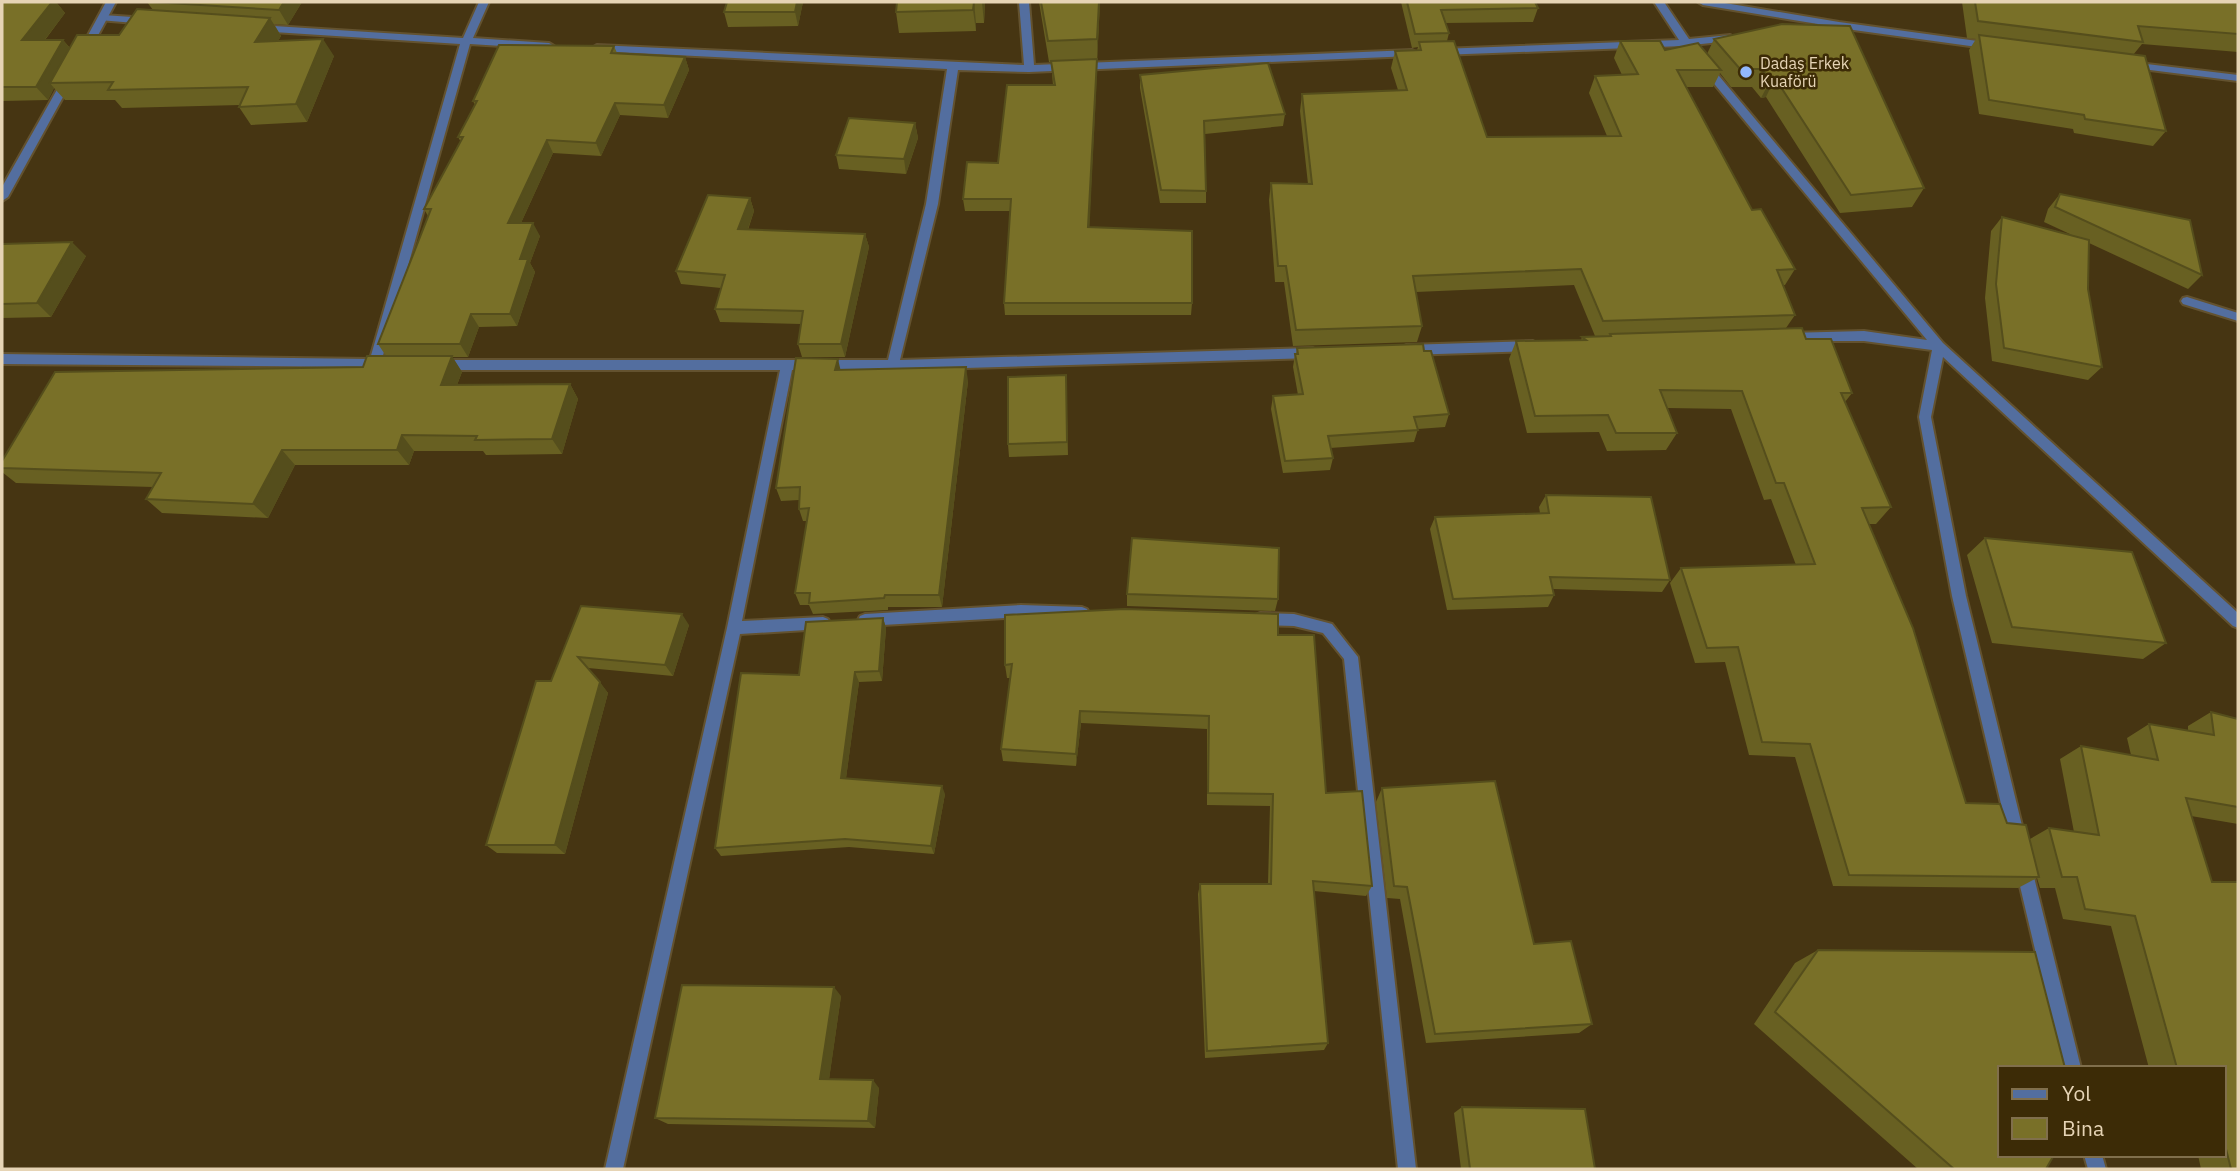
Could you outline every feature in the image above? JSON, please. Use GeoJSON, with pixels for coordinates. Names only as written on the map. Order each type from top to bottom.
{"type":"FeatureCollection","features":[{"type":"Feature","properties":{"kind":"street"},"geometry":{"type":"LineString","coordinates":[[2,197],[111,2]]}},
{"type":"Feature","properties":{"kind":"street"},"geometry":{"type":"LineString","coordinates":[[375,364],[466,42],[484,2]]}},
{"type":"Feature","properties":{"kind":"street"},"geometry":{"type":"LineString","coordinates":[[1024,2],[1029,69]]}},
{"type":"Feature","properties":{"kind":"street"},"geometry":{"type":"LineString","coordinates":[[1659,2],[1685,43],[1939,346],[2238,622]]}},
{"type":"Feature","properties":{"kind":"street"},"geometry":{"type":"LineString","coordinates":[[1703,2],[1839,25],[2004,48]]}},
{"type":"Feature","properties":{"kind":"street"},"geometry":{"type":"LineString","coordinates":[[103,18],[157,21]]}},
{"type":"Feature","properties":{"kind":"street"},"geometry":{"type":"LineString","coordinates":[[1800,29],[1839,25]]}},
{"type":"Feature","properties":{"kind":"street"},"geometry":{"type":"LineString","coordinates":[[251,28],[564,47]]}},
{"type":"Feature","properties":{"kind":"street"},"geometry":{"type":"LineString","coordinates":[[592,48],[1029,69],[1685,43],[1736,37]]}},
{"type":"Feature","properties":{"kind":"street"},"geometry":{"type":"LineString","coordinates":[[2114,63],[2238,78]]}},
{"type":"Feature","properties":{"kind":"street"},"geometry":{"type":"LineString","coordinates":[[893,365],[932,204],[953,66]]}},
{"type":"Feature","properties":{"kind":"street"},"geometry":{"type":"LineString","coordinates":[[2187,301],[2238,317]]}},
{"type":"Feature","properties":{"kind":"street"},"geometry":{"type":"LineString","coordinates":[[1780,339],[1864,336],[1939,346]]}},
{"type":"Feature","properties":{"kind":"street"},"geometry":{"type":"LineString","coordinates":[[1392,350],[1545,346]]}},
{"type":"Feature","properties":{"kind":"street"},"geometry":{"type":"LineString","coordinates":[[1939,346],[1926,417],[1942,507],[1959,596],[2072,1066]]}},
{"type":"Feature","properties":{"kind":"street"},"geometry":{"type":"LineString","coordinates":[[430,365],[893,365],[1323,352]]}},
{"type":"Feature","properties":{"kind":"street"},"geometry":{"type":"LineString","coordinates":[[2,359],[402,365]]}},
{"type":"Feature","properties":{"kind":"street"},"geometry":{"type":"LineString","coordinates":[[614,1169],[734,628],[787,366]]}},
{"type":"Feature","properties":{"kind":"street"},"geometry":{"type":"LineString","coordinates":[[734,628],[1021,611],[1103,614]]}},
{"type":"Feature","properties":{"kind":"street"},"geometry":{"type":"LineString","coordinates":[[1240,618],[1294,620],[1327,628],[1350,657],[1407,1169]]}},
{"type":"Feature","properties":{"kind":"building"},"geometry":{"type":"Polygon","coordinates":[[[2,2],[52,2],[22,40],[63,40],[36,87],[2,87],[2,2]]]}},
{"type":"Feature","properties":{"kind":"building"},"geometry":{"type":"Polygon","coordinates":[[[153,2],[284,2],[279,10],[153,2]]]}},
{"type":"Feature","properties":{"kind":"building"},"geometry":{"type":"Polygon","coordinates":[[[727,2],[797,2],[795,12],[724,12],[727,2]]]}},
{"type":"Feature","properties":{"kind":"building"},"geometry":{"type":"Polygon","coordinates":[[[897,2],[974,2],[973,10],[896,12],[897,2]]]}},
{"type":"Feature","properties":{"kind":"building"},"geometry":{"type":"Polygon","coordinates":[[[1041,2],[1099,2],[1097,39],[1048,41],[1041,2]]]}},
{"type":"Feature","properties":{"kind":"building"},"geometry":{"type":"Polygon","coordinates":[[[1407,2],[1535,2],[1538,8],[1441,10],[1449,33],[1415,34],[1407,2]]]}},
{"type":"Feature","properties":{"kind":"building"},"geometry":{"type":"Polygon","coordinates":[[[1975,2],[2238,2],[2238,34],[2138,26],[2143,42],[1978,21],[1975,2]]]}},
{"type":"Feature","properties":{"kind":"building"},"geometry":{"type":"Polygon","coordinates":[[[137,9],[270,18],[255,42],[323,39],[296,104],[239,107],[248,87],[108,90],[113,82],[50,83],[77,35],[119,35],[137,9]]]}},
{"type":"Feature","properties":{"kind":"building"},"geometry":{"type":"Polygon","coordinates":[[[1782,24],[1850,26],[1924,188],[1851,195],[1775,78],[1771,79],[1761,69],[1740,69],[1714,39],[1782,24]]]}},
{"type":"Feature","properties":{"kind":"building"},"geometry":{"type":"Polygon","coordinates":[[[1979,35],[2145,56],[2166,131],[2085,119],[2084,115],[1989,100],[1979,35]]]}},
{"type":"Feature","properties":{"kind":"building"},"geometry":{"type":"Polygon","coordinates":[[[1454,41],[1487,137],[1621,136],[1595,76],[1638,74],[1620,41],[1660,41],[1665,50],[1698,43],[1721,70],[1677,70],[1752,210],[1761,209],[1795,269],[1777,270],[1795,315],[1603,321],[1581,269],[1413,276],[1422,326],[1296,330],[1286,266],[1278,266],[1271,183],[1312,184],[1302,94],[1407,90],[1395,51],[1421,50],[1419,42],[1454,41]]]}},
{"type":"Feature","properties":{"kind":"building"},"geometry":{"type":"Polygon","coordinates":[[[499,45],[614,46],[611,53],[685,57],[664,105],[615,103],[596,143],[547,140],[508,223],[533,223],[520,259],[528,259],[510,314],[471,314],[460,344],[378,344],[431,209],[424,209],[463,137],[458,137],[477,101],[473,101],[499,45]]]}},
{"type":"Feature","properties":{"kind":"building"},"geometry":{"type":"Polygon","coordinates":[[[1097,59],[1088,227],[1192,231],[1192,303],[1004,303],[1011,199],[963,199],[967,162],[998,163],[1007,85],[1055,85],[1051,61],[1097,59]]]}},
{"type":"Feature","properties":{"kind":"building"},"geometry":{"type":"Polygon","coordinates":[[[1268,63],[1285,114],[1204,121],[1206,191],[1161,190],[1140,75],[1268,63]]]}},
{"type":"Feature","properties":{"kind":"building"},"geometry":{"type":"Polygon","coordinates":[[[849,118],[915,123],[904,159],[836,155],[849,118]]]}},
{"type":"Feature","properties":{"kind":"building"},"geometry":{"type":"Polygon","coordinates":[[[2060,194],[2190,220],[2202,275],[2055,207],[2060,194]]]}},
{"type":"Feature","properties":{"kind":"building"},"geometry":{"type":"Polygon","coordinates":[[[708,195],[750,198],[738,229],[865,234],[841,344],[798,344],[803,311],[715,309],[725,275],[676,271],[708,195]]]}},
{"type":"Feature","properties":{"kind":"building"},"geometry":{"type":"Polygon","coordinates":[[[2002,217],[2089,240],[2088,289],[2102,367],[2004,348],[1996,284],[2002,217]]]}},
{"type":"Feature","properties":{"kind":"building"},"geometry":{"type":"Polygon","coordinates":[[[72,242],[37,303],[2,304],[2,244],[72,242]]]}},
{"type":"Feature","properties":{"kind":"building"},"geometry":{"type":"Polygon","coordinates":[[[1802,328],[1806,339],[1831,339],[1852,393],[1841,393],[1891,507],[1862,508],[1913,628],[1966,803],[2000,804],[2007,823],[2026,825],[2039,877],[1849,875],[1810,744],[1762,742],[1738,647],[1707,648],[1681,568],[1815,564],[1784,483],[1776,483],[1742,391],[1660,390],[1677,433],[1616,433],[1608,415],[1535,416],[1516,341],[1586,340],[1582,337],[1611,336],[1610,334],[1802,328]]]}},
{"type":"Feature","properties":{"kind":"building"},"geometry":{"type":"Polygon","coordinates":[[[1423,344],[1424,351],[1431,351],[1449,414],[1414,417],[1418,430],[1328,436],[1333,458],[1285,461],[1273,396],[1303,394],[1295,354],[1298,354],[1297,348],[1423,344]]]}},
{"type":"Feature","properties":{"kind":"building"},"geometry":{"type":"Polygon","coordinates":[[[367,356],[452,356],[441,385],[570,384],[552,439],[475,440],[477,436],[402,435],[397,450],[282,450],[253,504],[146,499],[161,473],[2,468],[2,461],[55,372],[363,367],[367,356]]]}},
{"type":"Feature","properties":{"kind":"building"},"geometry":{"type":"Polygon","coordinates":[[[796,358],[838,359],[835,370],[966,367],[939,595],[885,595],[884,598],[809,603],[810,593],[795,593],[809,508],[799,509],[800,487],[776,488],[796,358]]]}},
{"type":"Feature","properties":{"kind":"building"},"geometry":{"type":"Polygon","coordinates":[[[1066,375],[1067,442],[1008,444],[1008,377],[1066,375]]]}},
{"type":"Feature","properties":{"kind":"building"},"geometry":{"type":"Polygon","coordinates":[[[1546,495],[1651,497],[1670,580],[1550,577],[1554,595],[1453,599],[1435,517],[1549,513],[1546,495]]]}},
{"type":"Feature","properties":{"kind":"building"},"geometry":{"type":"Polygon","coordinates":[[[1132,538],[1279,548],[1278,599],[1127,594],[1132,538]]]}},
{"type":"Feature","properties":{"kind":"building"},"geometry":{"type":"Polygon","coordinates":[[[1985,538],[2132,552],[2166,643],[2012,627],[1985,538]]]}},
{"type":"Feature","properties":{"kind":"building"},"geometry":{"type":"Polygon","coordinates":[[[581,606],[682,614],[665,665],[578,657],[600,682],[555,845],[486,845],[536,681],[551,681],[581,606]]]}},
{"type":"Feature","properties":{"kind":"building"},"geometry":{"type":"Polygon","coordinates":[[[1125,609],[1278,614],[1278,635],[1314,635],[1326,793],[1362,791],[1372,886],[1313,881],[1328,1043],[1207,1051],[1200,884],[1271,884],[1273,794],[1208,793],[1209,716],[1080,711],[1076,754],[1001,749],[1012,664],[1005,665],[1005,615],[1125,609]]]}},
{"type":"Feature","properties":{"kind":"building"},"geometry":{"type":"Polygon","coordinates":[[[883,618],[879,671],[855,672],[841,778],[942,786],[931,846],[845,839],[715,848],[741,673],[799,675],[806,622],[883,618]]]}},
{"type":"Feature","properties":{"kind":"building"},"geometry":{"type":"Polygon","coordinates":[[[2211,712],[2238,719],[2238,807],[2186,798],[2212,882],[2238,882],[2238,1169],[2231,1169],[2226,1149],[2226,1066],[2176,1066],[2135,916],[2085,909],[2077,877],[2062,877],[2049,828],[2099,835],[2081,746],[2158,760],[2149,724],[2214,735],[2211,712]]]}},
{"type":"Feature","properties":{"kind":"building"},"geometry":{"type":"Polygon","coordinates":[[[1495,781],[1534,944],[1571,941],[1592,1024],[1435,1034],[1407,887],[1394,886],[1382,788],[1495,781]]]}},
{"type":"Feature","properties":{"kind":"building"},"geometry":{"type":"Polygon","coordinates":[[[1818,950],[2035,952],[2064,1066],[1998,1066],[1998,1157],[2053,1157],[2046,1169],[1954,1169],[1775,1012],[1818,950]]]}},
{"type":"Feature","properties":{"kind":"building"},"geometry":{"type":"Polygon","coordinates":[[[682,985],[834,987],[820,1079],[873,1080],[868,1121],[655,1118],[682,985]]]}},
{"type":"Feature","properties":{"kind":"building"},"geometry":{"type":"Polygon","coordinates":[[[1462,1107],[1585,1109],[1595,1169],[1470,1169],[1462,1107]]]}},
{"type":"Feature","properties":{"kind":"place","name":"Dadaş Erkek Kuaförü"},"geometry":{"type":"Point","coordinates":[1746,72]}}]}
